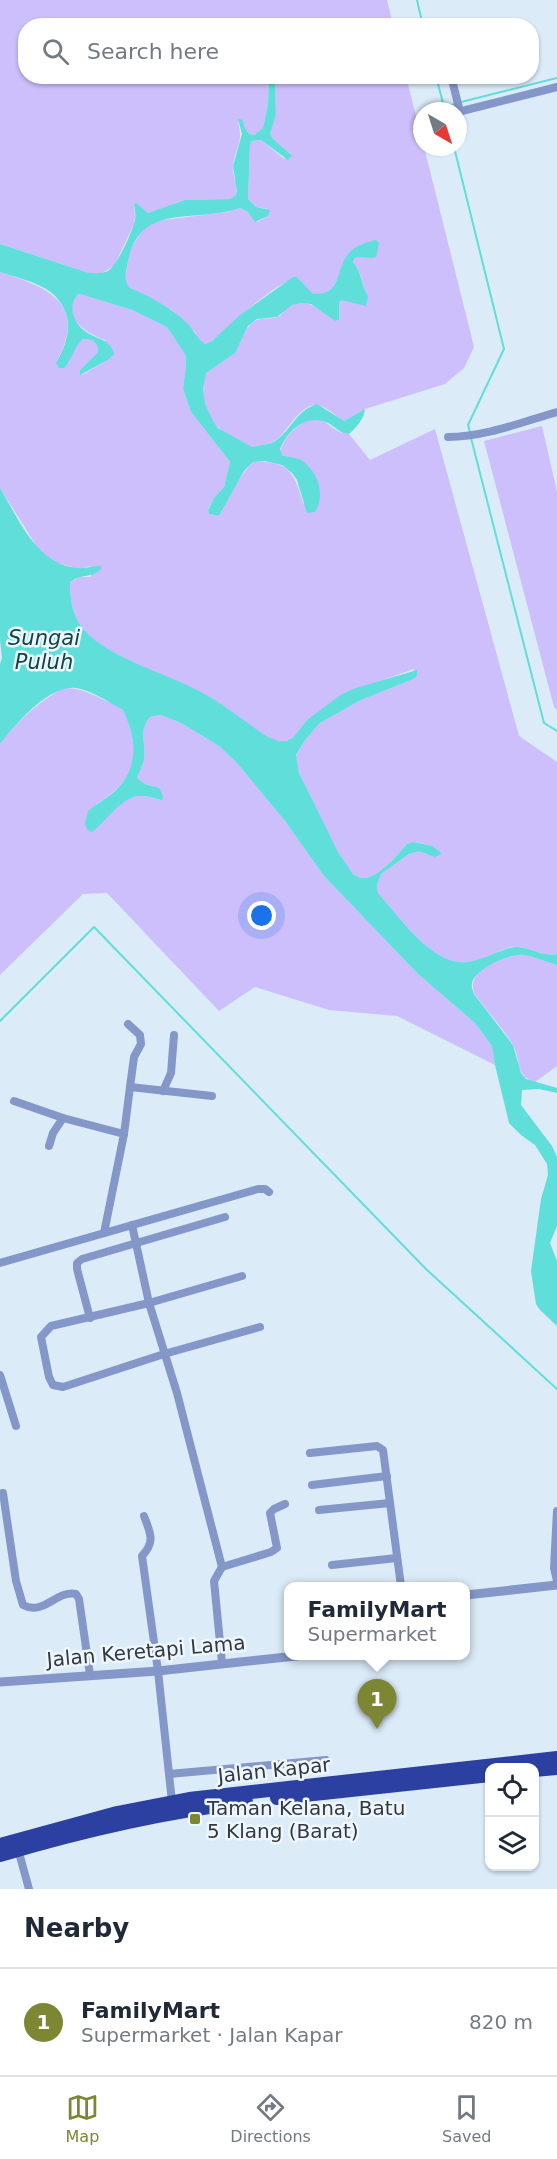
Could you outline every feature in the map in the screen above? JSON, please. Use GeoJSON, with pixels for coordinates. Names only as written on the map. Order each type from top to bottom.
{"type":"FeatureCollection","features":[{"type":"Feature","properties":{"kind":"highway","name":"Jalan Kapar"},"geometry":{"type":"LineString","coordinates":[[0,1845],[117,1813],[172,1802],[557,1758]]}},
{"type":"Feature","properties":{"kind":"highway"},"geometry":{"type":"LineString","coordinates":[[539,1769],[557,1767]]}},
{"type":"Feature","properties":{"kind":"highway","name":"Jalan Kapar"},"geometry":{"type":"LineString","coordinates":[[0,1855],[115,1823],[190,1808],[485,1775]]}},
{"type":"Feature","properties":{"kind":"street"},"geometry":{"type":"LineString","coordinates":[[453,84],[457,102]]}},
{"type":"Feature","properties":{"kind":"street"},"geometry":{"type":"LineString","coordinates":[[467,105],[557,87]]}},
{"type":"Feature","properties":{"kind":"street"},"geometry":{"type":"LineString","coordinates":[[448,437],[483,434],[557,412]]}},
{"type":"Feature","properties":{"kind":"street"},"geometry":{"type":"LineString","coordinates":[[104,1233],[124,1134],[134,1056],[141,1044],[140,1035],[128,1024]]}},
{"type":"Feature","properties":{"kind":"street"},"geometry":{"type":"LineString","coordinates":[[163,1091],[171,1073],[174,1035]]}},
{"type":"Feature","properties":{"kind":"street"},"geometry":{"type":"LineString","coordinates":[[130,1088],[212,1096]]}},
{"type":"Feature","properties":{"kind":"street"},"geometry":{"type":"LineString","coordinates":[[14,1101],[63,1118],[124,1134]]}},
{"type":"Feature","properties":{"kind":"street"},"geometry":{"type":"LineString","coordinates":[[49,1146],[53,1133],[63,1118]]}},
{"type":"Feature","properties":{"kind":"street"},"geometry":{"type":"LineString","coordinates":[[0,1263],[258,1189],[265,1189],[269,1192]]}},
{"type":"Feature","properties":{"kind":"street"},"geometry":{"type":"LineString","coordinates":[[90,1318],[77,1269],[77,1263],[82,1259],[225,1217]]}},
{"type":"Feature","properties":{"kind":"street"},"geometry":{"type":"LineString","coordinates":[[132,1225],[149,1303],[177,1393],[222,1567]]}},
{"type":"Feature","properties":{"kind":"street"},"geometry":{"type":"LineString","coordinates":[[242,1275],[149,1303],[51,1326],[41,1337],[49,1377],[53,1385],[63,1387],[164,1353],[260,1327]]}},
{"type":"Feature","properties":{"kind":"street"},"geometry":{"type":"LineString","coordinates":[[0,1375],[16,1426]]}},
{"type":"Feature","properties":{"kind":"street"},"geometry":{"type":"LineString","coordinates":[[310,1453],[377,1446],[383,1450],[400,1582]]}},
{"type":"Feature","properties":{"kind":"street"},"geometry":{"type":"LineString","coordinates":[[312,1485],[387,1476]]}},
{"type":"Feature","properties":{"kind":"street"},"geometry":{"type":"LineString","coordinates":[[3,1494],[14,1570],[23,1605],[34,1609],[64,1594],[76,1594],[90,1675]]}},
{"type":"Feature","properties":{"kind":"street"},"geometry":{"type":"LineString","coordinates":[[319,1510],[390,1503]]}},
{"type":"Feature","properties":{"kind":"street"},"geometry":{"type":"LineString","coordinates":[[222,1663],[214,1581],[217,1573],[222,1567],[271,1552],[277,1548],[270,1513],[285,1504]]}},
{"type":"Feature","properties":{"kind":"street"},"geometry":{"type":"LineString","coordinates":[[470,1594],[557,1583],[554,1568],[557,1511]]}},
{"type":"Feature","properties":{"kind":"street"},"geometry":{"type":"LineString","coordinates":[[144,1516],[152,1540],[149,1549],[142,1556],[158,1671],[172,1802]]}},
{"type":"Feature","properties":{"kind":"street"},"geometry":{"type":"LineString","coordinates":[[332,1565],[397,1558]]}},
{"type":"Feature","properties":{"kind":"street","name":"Jalan Keretapi Lama"},"geometry":{"type":"LineString","coordinates":[[0,1682],[158,1671],[284,1657]]}},
{"type":"Feature","properties":{"kind":"street"},"geometry":{"type":"LineString","coordinates":[[169,1774],[326,1760]]}},
{"type":"Feature","properties":{"kind":"street"},"geometry":{"type":"LineString","coordinates":[[18,1849],[29,1889]]}},
{"type":"Feature","properties":{"kind":"shaded area"},"geometry":{"type":"Polygon","coordinates":[[[0,0],[387,0],[391,18],[18,18],[18,84],[269,84],[268,104],[263,128],[254,135],[249,134],[243,120],[238,122],[240,140],[233,166],[236,195],[230,199],[185,200],[148,213],[134,205],[134,224],[114,266],[102,273],[89,273],[0,244],[0,0]]]}},
{"type":"Feature","properties":{"kind":"shaded area"},"geometry":{"type":"Polygon","coordinates":[[[275,84],[408,84],[413,104],[413,156],[426,156],[474,347],[464,368],[445,384],[365,409],[344,421],[323,407],[310,406],[298,414],[274,441],[252,447],[222,430],[209,416],[203,394],[206,373],[231,354],[253,322],[280,316],[296,303],[314,306],[335,321],[339,320],[341,300],[345,299],[362,305],[368,296],[359,270],[353,263],[358,256],[372,258],[379,243],[342,265],[336,282],[325,293],[313,295],[297,277],[268,293],[220,335],[205,344],[198,340],[195,332],[172,310],[130,288],[125,279],[130,250],[142,230],[155,221],[227,212],[240,208],[248,212],[257,222],[268,216],[268,209],[256,207],[248,199],[250,145],[252,141],[261,140],[283,158],[290,159],[290,153],[276,143],[270,134],[276,115],[275,84]]]}},
{"type":"Feature","properties":{"kind":"shaded area"},"geometry":{"type":"Polygon","coordinates":[[[0,272],[48,292],[59,301],[66,312],[68,326],[65,343],[56,363],[69,363],[76,345],[83,339],[92,340],[97,345],[98,352],[80,370],[82,375],[108,360],[105,340],[84,329],[74,318],[73,303],[77,295],[132,310],[167,327],[186,356],[183,389],[191,412],[230,462],[224,487],[214,498],[208,509],[209,514],[219,516],[253,462],[275,463],[289,471],[294,478],[304,506],[298,459],[282,455],[280,452],[288,436],[305,422],[313,419],[319,420],[342,433],[349,434],[370,460],[435,429],[519,736],[557,762],[557,954],[545,954],[511,947],[479,960],[467,962],[454,961],[441,956],[417,938],[406,926],[378,893],[377,885],[381,874],[409,854],[432,846],[415,842],[407,844],[376,874],[360,878],[353,874],[338,852],[317,812],[299,773],[296,756],[306,739],[320,723],[361,700],[411,680],[414,669],[377,682],[307,720],[294,738],[279,741],[267,737],[207,696],[134,663],[101,645],[79,623],[71,599],[70,583],[79,577],[91,577],[91,566],[79,569],[53,562],[41,553],[0,488],[0,272]]]}},
{"type":"Feature","properties":{"kind":"shaded area"},"geometry":{"type":"Polygon","coordinates":[[[542,426],[557,492],[557,710],[554,707],[484,441],[542,426]]]}},
{"type":"Feature","properties":{"kind":"shaded area"},"geometry":{"type":"Polygon","coordinates":[[[63,688],[81,690],[118,706],[123,710],[130,727],[133,755],[128,774],[115,790],[96,804],[96,829],[111,812],[130,798],[148,796],[162,800],[153,786],[137,778],[145,753],[144,728],[150,717],[161,715],[181,723],[219,746],[236,762],[285,821],[324,876],[418,974],[475,1023],[492,1046],[495,1065],[397,1016],[329,1010],[255,987],[219,1011],[107,893],[83,894],[0,975],[0,744],[28,713],[63,688]]]}},
{"type":"Feature","properties":{"kind":"shaded area"},"geometry":{"type":"Polygon","coordinates":[[[522,954],[557,965],[557,1066],[535,1082],[524,1076],[512,1043],[474,993],[473,984],[475,977],[488,966],[505,958],[522,954]]]}},
{"type":"Feature","properties":{"kind":"water"},"geometry":{"type":"Polygon","coordinates":[[[269,84],[275,84],[276,115],[270,134],[292,156],[288,160],[261,140],[252,141],[250,145],[248,199],[256,207],[270,210],[268,216],[255,222],[248,212],[240,208],[156,222],[144,230],[134,243],[126,269],[126,282],[130,288],[181,317],[205,344],[212,341],[240,315],[293,277],[297,277],[313,294],[330,290],[350,252],[376,240],[379,243],[376,257],[357,257],[353,262],[368,296],[366,306],[341,300],[339,320],[335,321],[311,304],[301,303],[292,305],[277,317],[257,319],[248,326],[235,353],[206,373],[203,389],[205,404],[218,428],[252,447],[275,441],[304,411],[317,404],[344,421],[365,409],[359,423],[349,434],[341,432],[328,423],[313,420],[299,425],[283,442],[280,449],[282,455],[301,460],[316,477],[320,498],[315,512],[307,513],[297,480],[292,473],[282,465],[265,461],[253,462],[244,471],[219,516],[209,514],[208,510],[214,498],[224,487],[230,462],[191,412],[183,389],[186,356],[167,327],[132,310],[77,295],[72,311],[79,326],[110,345],[114,354],[108,360],[80,375],[80,370],[98,352],[97,345],[92,340],[83,339],[67,365],[59,368],[56,363],[65,345],[68,327],[65,310],[48,290],[0,272],[0,244],[89,273],[108,271],[116,262],[131,231],[135,220],[134,205],[136,203],[148,213],[185,200],[230,199],[236,195],[233,166],[242,134],[238,119],[243,120],[249,134],[254,135],[263,128],[268,104],[269,84]]]}},
{"type":"Feature","properties":{"kind":"water","name":"Sungai Puluh"},"geometry":{"type":"Polygon","coordinates":[[[0,488],[30,538],[50,558],[63,565],[77,568],[100,566],[102,568],[94,574],[78,578],[70,583],[75,614],[88,634],[117,654],[208,696],[268,737],[279,741],[293,738],[307,720],[342,694],[417,670],[417,676],[411,680],[361,700],[320,723],[296,755],[299,773],[338,852],[353,874],[360,878],[376,874],[407,844],[414,842],[432,846],[440,852],[441,854],[435,857],[419,851],[409,854],[381,874],[377,885],[378,893],[417,938],[429,948],[454,961],[467,962],[516,947],[552,955],[557,954],[557,965],[524,955],[502,959],[479,973],[474,978],[472,986],[474,994],[513,1045],[521,1073],[526,1079],[557,1088],[557,1093],[539,1089],[522,1090],[521,1105],[552,1146],[557,1157],[557,1226],[550,1243],[557,1261],[557,1326],[536,1304],[531,1271],[541,1199],[548,1175],[547,1164],[535,1145],[509,1123],[492,1046],[475,1023],[418,974],[324,876],[285,821],[236,762],[219,746],[181,723],[161,715],[150,717],[144,728],[145,753],[137,778],[145,784],[159,788],[163,796],[162,800],[148,796],[128,799],[92,832],[87,829],[85,823],[88,811],[114,792],[128,774],[132,764],[133,743],[123,710],[88,691],[66,688],[55,692],[34,707],[0,744],[0,664],[2,658],[0,488]]]}},
{"type":"Feature","properties":{"kind":"waterway"},"geometry":{"type":"LineString","coordinates":[[417,0],[421,18]]}},
{"type":"Feature","properties":{"kind":"waterway"},"geometry":{"type":"LineString","coordinates":[[539,82],[557,78]]}},
{"type":"Feature","properties":{"kind":"waterway"},"geometry":{"type":"LineString","coordinates":[[438,84],[443,102]]}},
{"type":"Feature","properties":{"kind":"waterway"},"geometry":{"type":"LineString","coordinates":[[461,102],[533,84]]}},
{"type":"Feature","properties":{"kind":"waterway"},"geometry":{"type":"LineString","coordinates":[[456,156],[504,349],[468,425],[470,432]]}},
{"type":"Feature","properties":{"kind":"waterway"},"geometry":{"type":"LineString","coordinates":[[471,438],[544,723],[557,731]]}},
{"type":"Feature","properties":{"kind":"waterway"},"geometry":{"type":"LineString","coordinates":[[0,1021],[94,927],[426,1269],[557,1389]]}},
{"type":"Feature","properties":{"kind":"place","name":"FamilyMart"},"geometry":{"type":"Point","coordinates":[377,1729]}},
{"type":"Feature","properties":{"kind":"place","name":"Taman Kelana, Batu 5 Klang (Barat)"},"geometry":{"type":"Point","coordinates":[195,1819]}}]}
